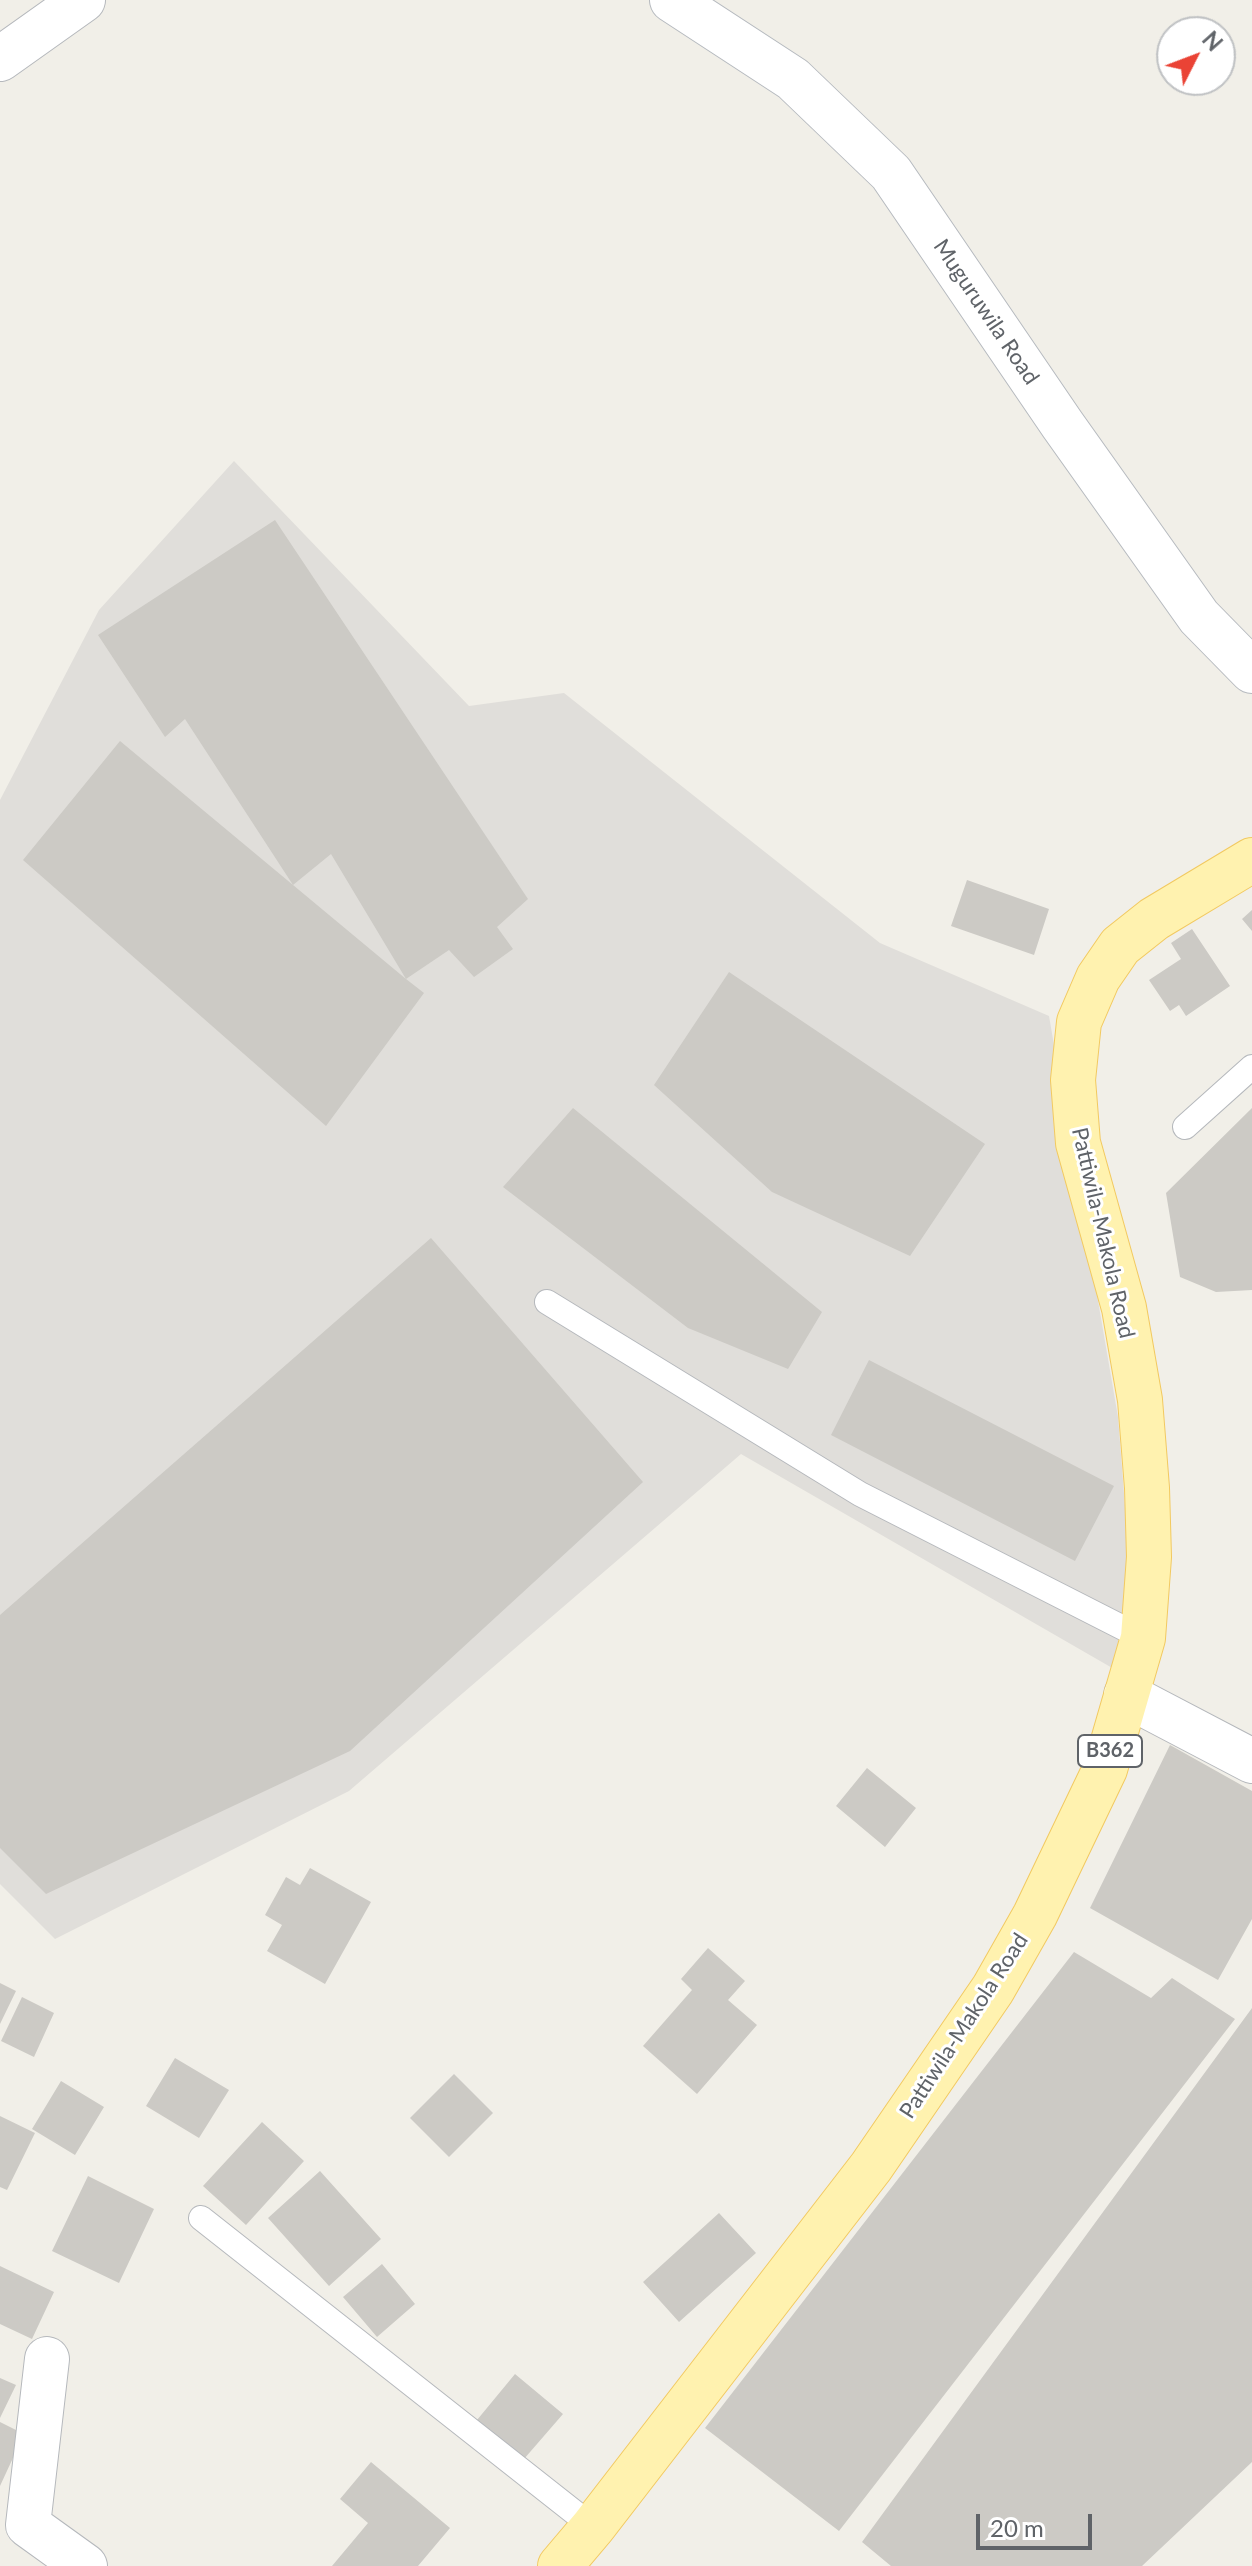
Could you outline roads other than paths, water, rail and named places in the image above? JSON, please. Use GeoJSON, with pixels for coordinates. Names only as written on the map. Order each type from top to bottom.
{"type":"FeatureCollection","features":[{"type":"Feature","properties":{"kind":"main road","name":"Pattiwila-Makola Road"},"geometry":{"type":"LineString","coordinates":[[560,2566],[871,2167],[993,1989],[1035,1915],[1105,1769],[1143,1638],[1148,1543],[1147,1488],[1140,1400],[1124,1308],[1078,1143],[1073,1080],[1079,1022],[1098,978],[1120,946],[1154,919],[1252,860]]}},
{"type":"Feature","properties":{"kind":"street"},"geometry":{"type":"LineString","coordinates":[[0,59],[83,0]]}},
{"type":"Feature","properties":{"kind":"street","name":"Muguruwila Road"},"geometry":{"type":"LineString","coordinates":[[672,0],[793,79],[891,173],[1062,424],[1199,617],[1252,671]]}},
{"type":"Feature","properties":{"kind":"street"},"geometry":{"type":"LineString","coordinates":[[1126,1695],[1252,1761]]}},
{"type":"Feature","properties":{"kind":"street"},"geometry":{"type":"LineString","coordinates":[[47,2359],[28,2525],[85,2566]]}},
{"type":"Feature","properties":{"kind":"lane"},"geometry":{"type":"LineString","coordinates":[[1185,1127],[1252,1067]]}},
{"type":"Feature","properties":{"kind":"lane"},"geometry":{"type":"LineString","coordinates":[[547,1302],[860,1494],[1143,1638]]}},
{"type":"Feature","properties":{"kind":"lane"},"geometry":{"type":"LineString","coordinates":[[201,2218],[593,2527]]}}]}
